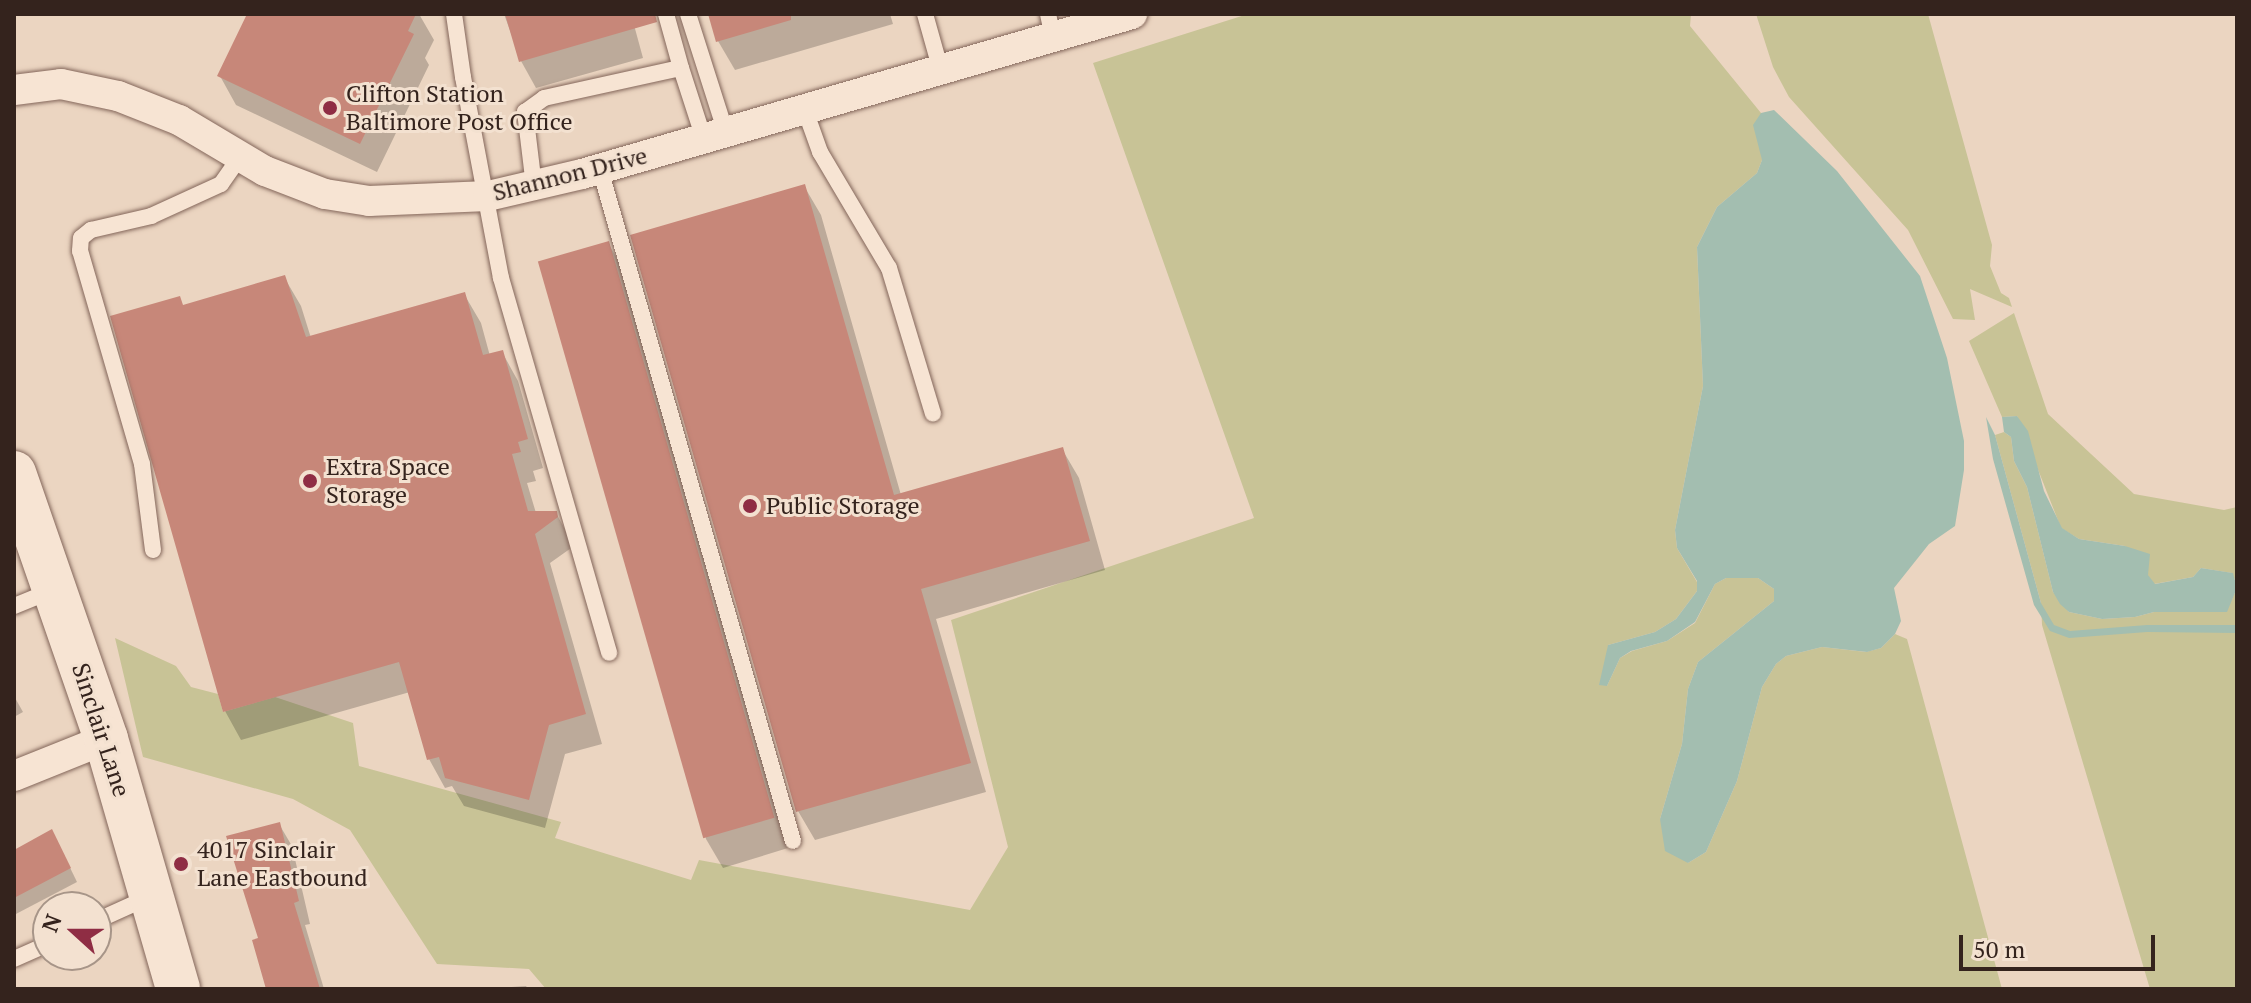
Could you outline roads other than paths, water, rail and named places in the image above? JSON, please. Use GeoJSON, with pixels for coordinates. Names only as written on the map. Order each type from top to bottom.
{"type":"FeatureCollection","features":[{"type":"Feature","properties":{"kind":"main road","name":"Sinclair Lane"},"geometry":{"type":"LineString","coordinates":[[14,473],[106,739],[178,989]]}},
{"type":"Feature","properties":{"kind":"street","name":"Shannon Drive"},"geometry":{"type":"LineString","coordinates":[[14,90],[61,84],[118,96],[179,120],[240,157],[300,185],[350,200],[403,201],[488,196],[600,169],[941,71],[1050,26],[1132,14]]}},
{"type":"Feature","properties":{"kind":"street"},"geometry":{"type":"LineString","coordinates":[[14,776],[106,739]]}},
{"type":"Feature","properties":{"kind":"lane"},"geometry":{"type":"LineString","coordinates":[[454,14],[501,278],[609,653]]}},
{"type":"Feature","properties":{"kind":"lane"},"geometry":{"type":"LineString","coordinates":[[666,14],[681,68],[715,136]]}},
{"type":"Feature","properties":{"kind":"lane"},"geometry":{"type":"LineString","coordinates":[[688,14],[715,136]]}},
{"type":"Feature","properties":{"kind":"lane"},"geometry":{"type":"LineString","coordinates":[[925,14],[941,71]]}},
{"type":"Feature","properties":{"kind":"lane"},"geometry":{"type":"LineString","coordinates":[[534,186],[525,112],[544,98],[681,68]]}},
{"type":"Feature","properties":{"kind":"lane"},"geometry":{"type":"LineString","coordinates":[[805,110],[820,152],[889,268],[933,414]]}},
{"type":"Feature","properties":{"kind":"lane"},"geometry":{"type":"LineString","coordinates":[[153,550],[142,464],[80,251],[81,238],[91,230],[151,216],[221,184],[240,157]]}},
{"type":"Feature","properties":{"kind":"lane"},"geometry":{"type":"LineString","coordinates":[[600,169],[793,841]]}},
{"type":"Feature","properties":{"kind":"lane"},"geometry":{"type":"LineString","coordinates":[[14,606],[54,589]]}},
{"type":"Feature","properties":{"kind":"lane"},"geometry":{"type":"LineString","coordinates":[[112,914],[152,896]]}},
{"type":"Feature","properties":{"kind":"place","name":"Clifton Station Baltimore Post Office"},"geometry":{"type":"Point","coordinates":[330,108]}},
{"type":"Feature","properties":{"kind":"place","name":"Extra Space Storage"},"geometry":{"type":"Point","coordinates":[310,481]}},
{"type":"Feature","properties":{"kind":"place","name":"Public Storage"},"geometry":{"type":"Point","coordinates":[750,506]}},
{"type":"Feature","properties":{"kind":"place","name":"4017 Sinclair Lane Eastbound"},"geometry":{"type":"Point","coordinates":[181,864]}}]}
